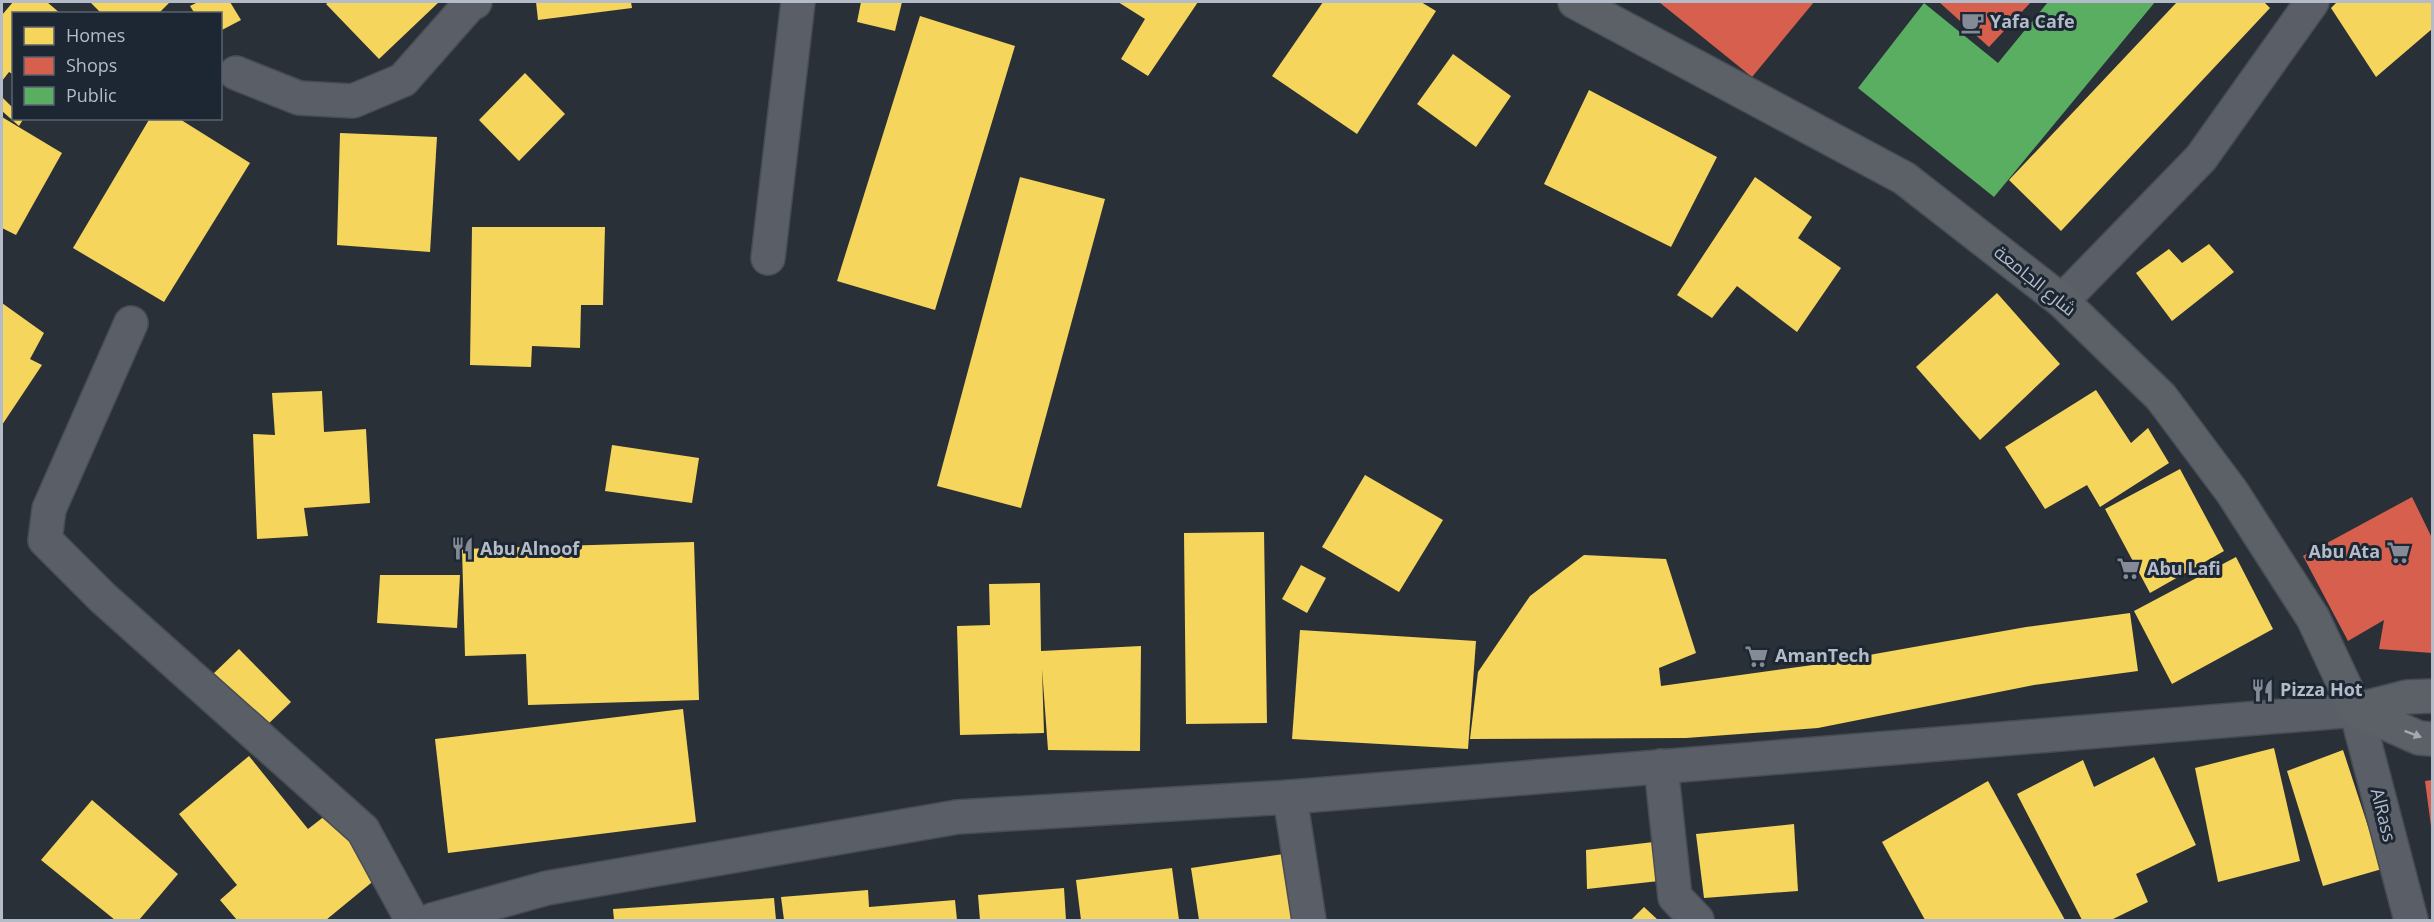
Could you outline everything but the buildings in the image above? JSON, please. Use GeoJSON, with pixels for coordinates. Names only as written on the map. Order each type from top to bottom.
{"type":"FeatureCollection","features":[{"type":"Feature","properties":{"kind":"main road","name":"شارع الجامعة"},"geometry":{"type":"LineString","coordinates":[[1575,2],[1904,178],[2062,301],[2161,397],[2232,492],[2313,618],[2356,710]]}},
{"type":"Feature","properties":{"kind":"main road"},"geometry":{"type":"LineString","coordinates":[[2356,710],[2407,697],[2433,696]]}},
{"type":"Feature","properties":{"kind":"main road"},"geometry":{"type":"LineString","coordinates":[[2356,710],[2420,738],[2433,739]]}},
{"type":"Feature","properties":{"kind":"street"},"geometry":{"type":"LineString","coordinates":[[236,73],[299,98],[353,101],[403,80],[470,4],[475,2]]}},
{"type":"Feature","properties":{"kind":"street"},"geometry":{"type":"LineString","coordinates":[[768,258],[798,2]]}},
{"type":"Feature","properties":{"kind":"street"},"geometry":{"type":"LineString","coordinates":[[2062,301],[2201,158],[2312,2]]}},
{"type":"Feature","properties":{"kind":"street"},"geometry":{"type":"LineString","coordinates":[[131,323],[49,509],[45,540],[103,598],[363,830],[412,921]]}},
{"type":"Feature","properties":{"kind":"street"},"geometry":{"type":"LineString","coordinates":[[432,921],[547,888],[957,817],[1290,797],[2356,710]]}},
{"type":"Feature","properties":{"kind":"street","name":"AlRass"},"geometry":{"type":"LineString","coordinates":[[2356,710],[2410,921]]}},
{"type":"Feature","properties":{"kind":"street"},"geometry":{"type":"LineString","coordinates":[[1661,766],[1675,897],[1697,921]]}},
{"type":"Feature","properties":{"kind":"street"},"geometry":{"type":"LineString","coordinates":[[1290,797],[1309,921]]}},
{"type":"Feature","properties":{"kind":"place","name":"Yafa Cafe"},"geometry":{"type":"Point","coordinates":[1972,22]}},
{"type":"Feature","properties":{"kind":"place","name":"Abu Alnoof"},"geometry":{"type":"Point","coordinates":[462,549]}},
{"type":"Feature","properties":{"kind":"place","name":"Abu Ata"},"geometry":{"type":"Point","coordinates":[2398,552]}},
{"type":"Feature","properties":{"kind":"place","name":"Abu Lafi"},"geometry":{"type":"Point","coordinates":[2129,569]}},
{"type":"Feature","properties":{"kind":"place","name":"AmanTech"},"geometry":{"type":"Point","coordinates":[1757,656]}},
{"type":"Feature","properties":{"kind":"place","name":"Pizza Hot"},"geometry":{"type":"Point","coordinates":[2262,690]}}]}
